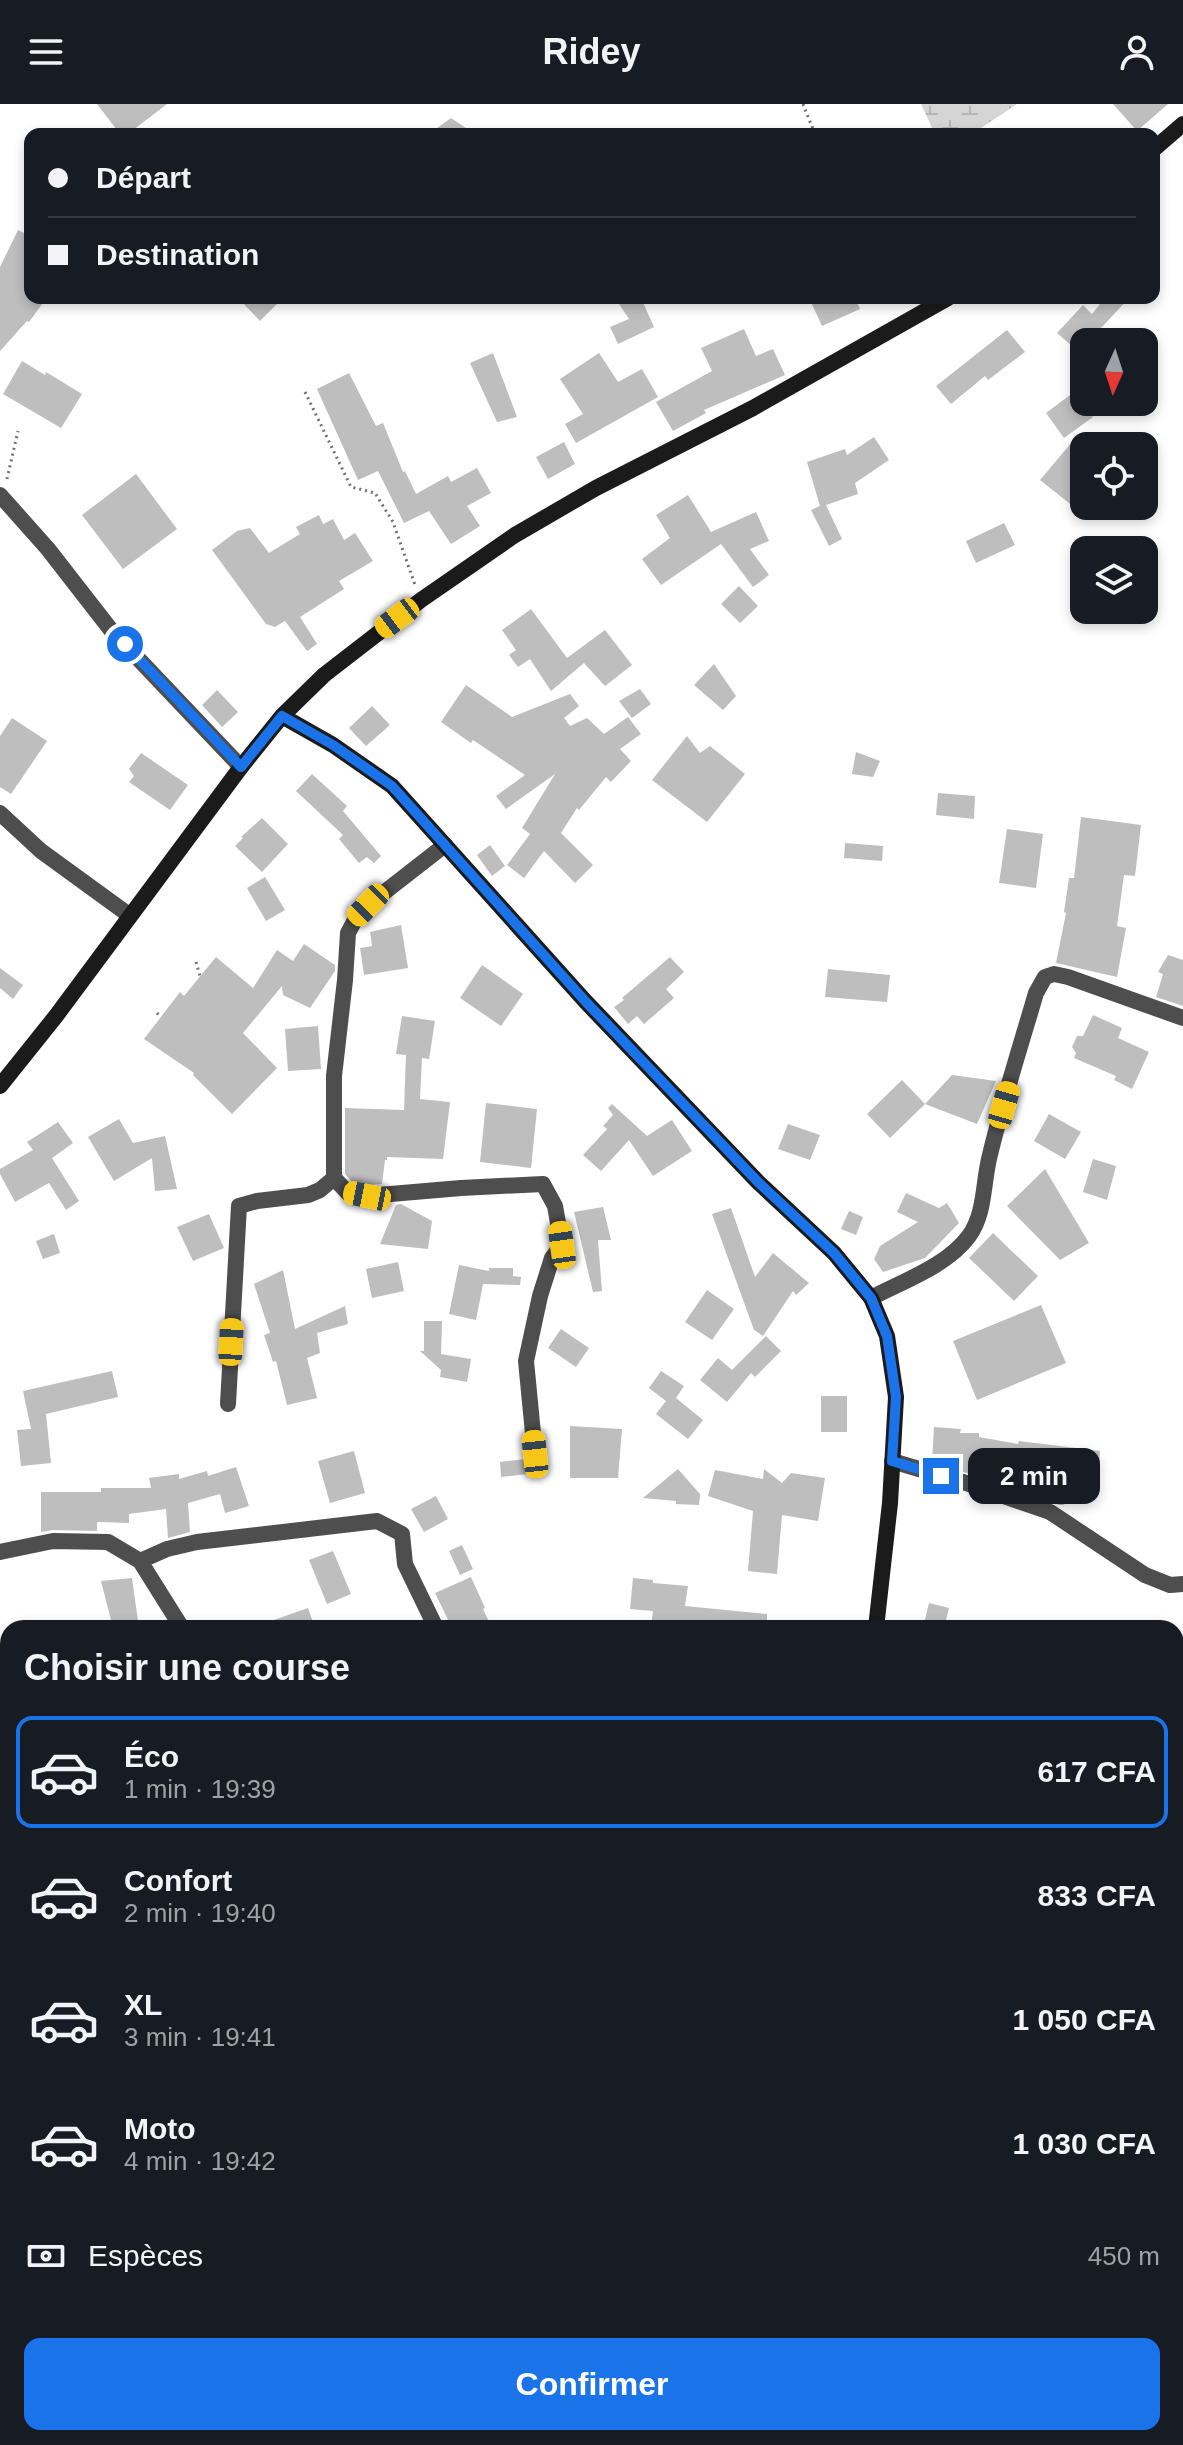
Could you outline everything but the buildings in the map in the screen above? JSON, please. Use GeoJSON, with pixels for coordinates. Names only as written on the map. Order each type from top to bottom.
{"type":"FeatureCollection","features":[{"type":"Feature","properties":{"kind":"main road"},"geometry":{"type":"LineString","coordinates":[[1160,144],[1183,124]]}},
{"type":"Feature","properties":{"kind":"main road"},"geometry":{"type":"LineString","coordinates":[[0,1086],[56,1016],[241,767],[282,716],[324,675],[421,600],[515,535],[596,488],[753,408],[937,304]]}},
{"type":"Feature","properties":{"kind":"main road"},"geometry":{"type":"LineString","coordinates":[[282,716],[333,745],[392,786],[586,1002],[758,1182],[834,1253],[871,1298],[887,1336],[896,1397],[877,1620]]}},
{"type":"Feature","properties":{"kind":"street"},"geometry":{"type":"LineString","coordinates":[[1,496],[48,549],[111,630],[241,767]]}},
{"type":"Feature","properties":{"kind":"street"},"geometry":{"type":"LineString","coordinates":[[0,813],[41,851],[129,915]]}},
{"type":"Feature","properties":{"kind":"street"},"geometry":{"type":"LineString","coordinates":[[445,845],[368,905],[348,933],[334,1076],[334,1178],[348,1193],[367,1196],[543,1184],[555,1206],[562,1245],[552,1258],[540,1296],[526,1361],[535,1454]]}},
{"type":"Feature","properties":{"kind":"street"},"geometry":{"type":"LineString","coordinates":[[871,1298],[954,1252],[970,1235],[980,1214],[988,1161],[1036,993],[1045,977],[1054,974],[1068,977],[1183,1018]]}},
{"type":"Feature","properties":{"kind":"street"},"geometry":{"type":"LineString","coordinates":[[228,1404],[239,1206],[308,1195],[334,1178]]}},
{"type":"Feature","properties":{"kind":"street"},"geometry":{"type":"LineString","coordinates":[[892,1461],[1050,1512],[1145,1575],[1170,1585],[1183,1584]]}},
{"type":"Feature","properties":{"kind":"street"},"geometry":{"type":"LineString","coordinates":[[140,1561],[167,1549],[197,1542],[377,1521],[402,1534],[405,1564],[432,1620]]}},
{"type":"Feature","properties":{"kind":"street"},"geometry":{"type":"LineString","coordinates":[[0,1552],[53,1541],[108,1542],[140,1561],[177,1620]]}},
{"type":"Feature","properties":{"kind":"path"},"geometry":{"type":"LineString","coordinates":[[803,104],[813,128]]}},
{"type":"Feature","properties":{"kind":"path"},"geometry":{"type":"LineString","coordinates":[[305,392],[351,487],[375,493],[393,522],[421,600]]}},
{"type":"Feature","properties":{"kind":"path"},"geometry":{"type":"LineString","coordinates":[[1,496],[18,431]]}},
{"type":"Feature","properties":{"kind":"path"},"geometry":{"type":"LineString","coordinates":[[196,962],[200,976]]}},
{"type":"Feature","properties":{"kind":"path"},"geometry":{"type":"LineString","coordinates":[[157,1013],[161,1017]]}},
{"type":"Feature","properties":{"kind":"green space"},"geometry":{"type":"Polygon","coordinates":[[[921,104],[1017,104],[981,128],[932,128],[921,104]]]}},
{"type":"Feature","properties":{"kind":"route"},"geometry":{"type":"LineString","coordinates":[[125,644],[241,767],[282,716],[333,745],[392,786],[586,1002],[758,1182],[834,1253],[871,1298],[887,1336],[896,1397],[892,1461],[941,1476]]}}]}
